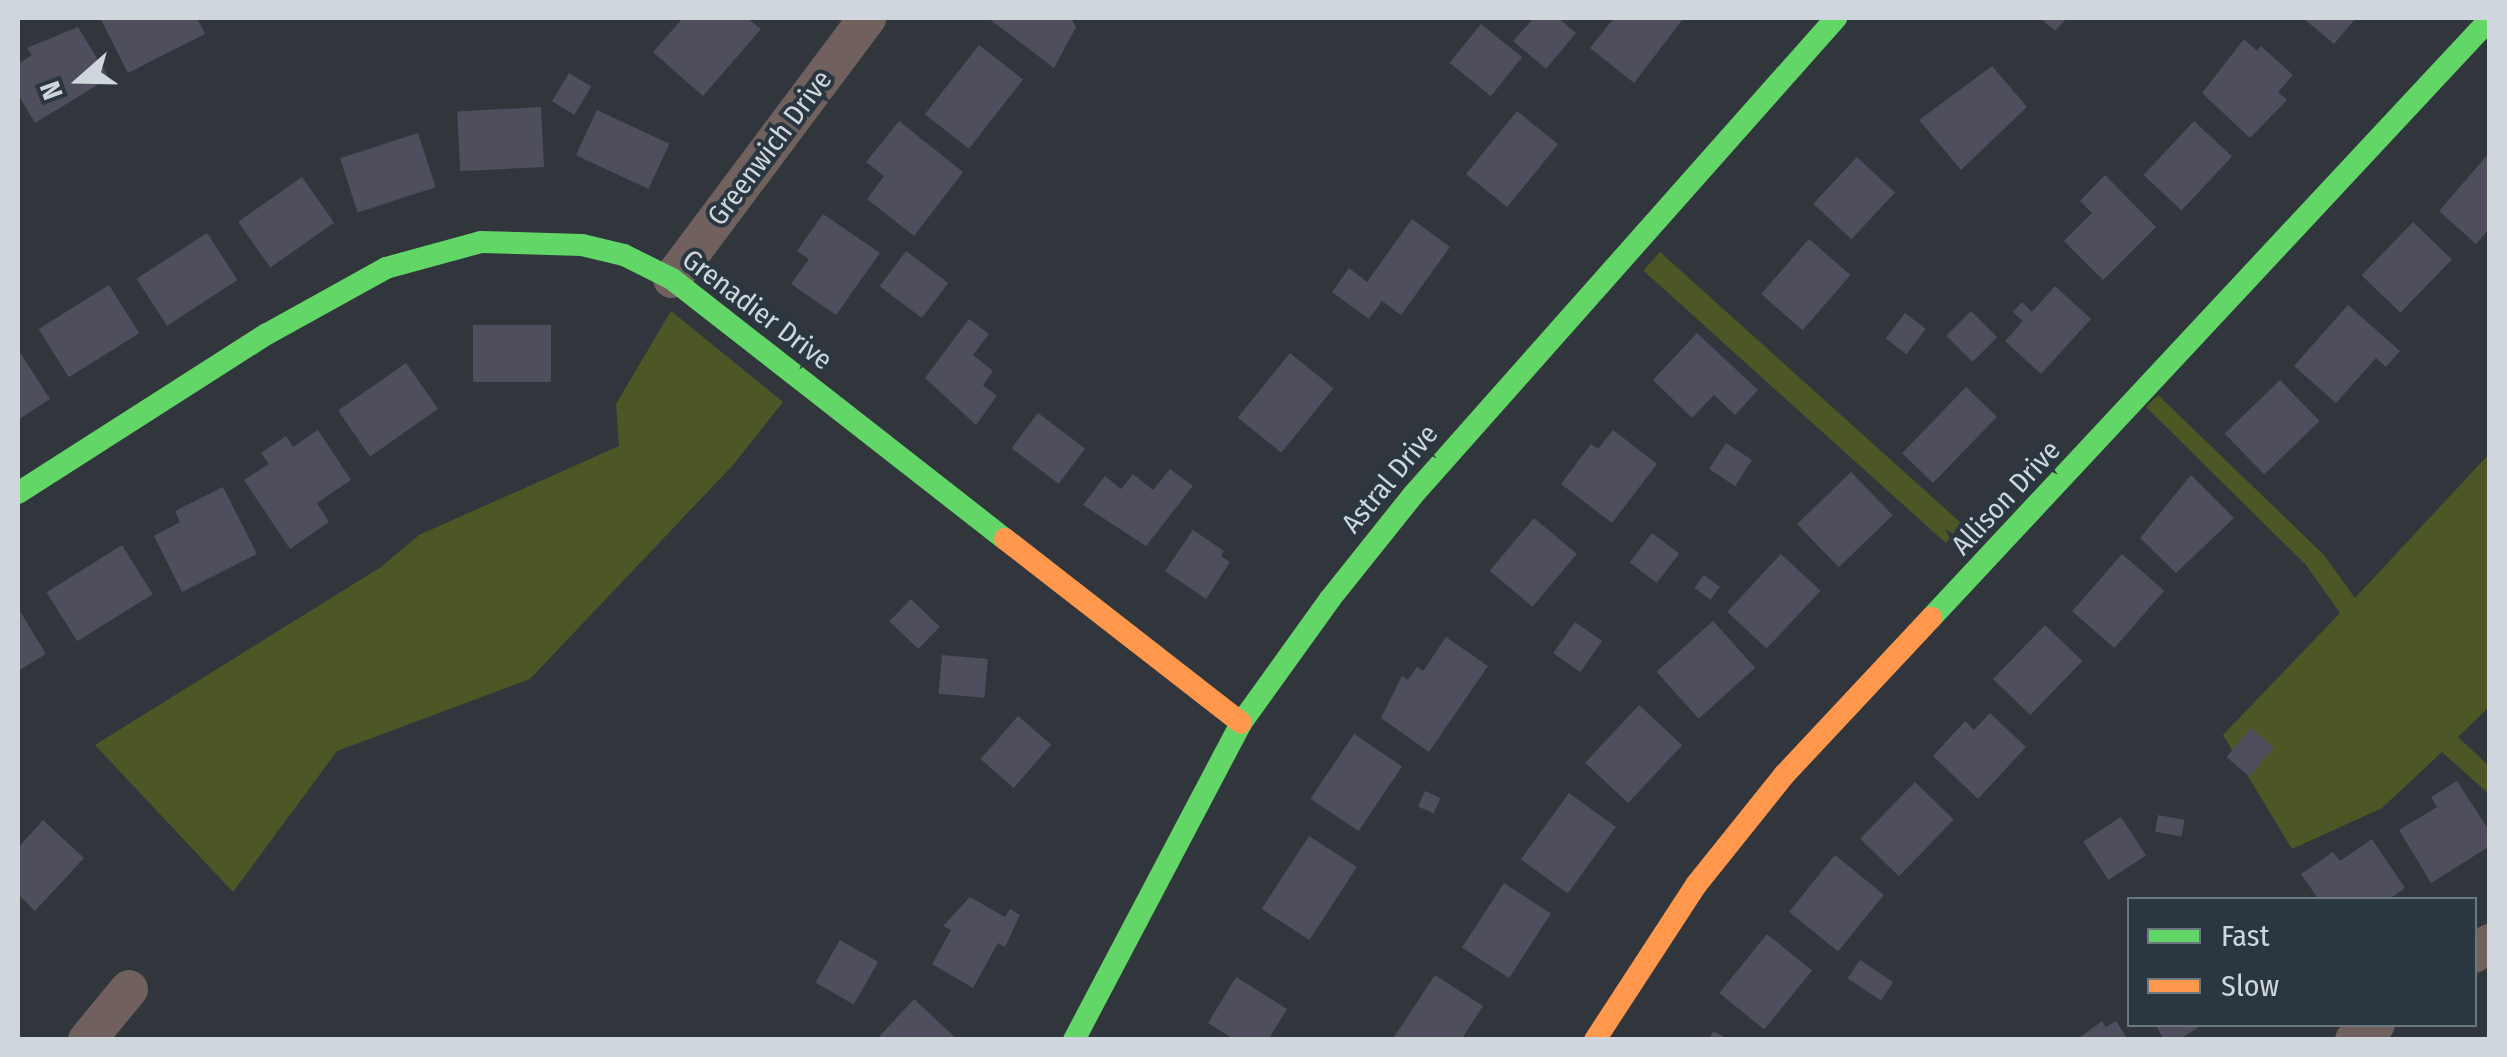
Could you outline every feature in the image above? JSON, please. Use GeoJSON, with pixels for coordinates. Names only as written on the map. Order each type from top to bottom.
{"type":"FeatureCollection","features":[{"type":"Feature","properties":{"kind":"street","name":"Greenwich Drive"},"geometry":{"type":"LineString","coordinates":[[672,279],[867,18]]}},
{"type":"Feature","properties":{"kind":"street","name":"Astral Drive"},"geometry":{"type":"LineString","coordinates":[[1074,1040],[1241,722],[1413,496],[1836,18]]}},
{"type":"Feature","properties":{"kind":"street","name":"Allison Drive"},"geometry":{"type":"LineString","coordinates":[[1595,1040],[1696,885],[1785,774],[2490,19]]}},
{"type":"Feature","properties":{"kind":"street","name":"Grenadier Drive"},"geometry":{"type":"LineString","coordinates":[[18,494],[268,334],[412,258],[528,239],[624,255],[672,279],[1241,722]]}},
{"type":"Feature","properties":{"kind":"street"},"geometry":{"type":"LineString","coordinates":[[86,1040],[129,990]]}},
{"type":"Feature","properties":{"kind":"green space"},"geometry":{"type":"Polygon","coordinates":[[[1660,252],[1962,524],[1946,543],[1643,271],[1660,252]]]}},
{"type":"Feature","properties":{"kind":"green space"},"geometry":{"type":"Polygon","coordinates":[[[671,311],[783,402],[733,465],[530,679],[337,751],[233,892],[95,745],[381,567],[419,535],[619,446],[616,404],[671,311]]]}},
{"type":"Feature","properties":{"kind":"green space"},"geometry":{"type":"Polygon","coordinates":[[[2158,395],[2324,555],[2355,598],[2489,454],[2489,707],[2458,737],[2489,766],[2489,794],[2442,752],[2382,808],[2292,849],[2223,735],[2340,613],[2306,565],[2146,407],[2158,395]]]}},
{"type":"Feature","properties":{"kind":"building"},"geometry":{"type":"Polygon","coordinates":[[[100,18],[197,18],[205,34],[128,73],[100,18]]]}},
{"type":"Feature","properties":{"kind":"building"},"geometry":{"type":"Polygon","coordinates":[[[683,18],[747,18],[761,29],[703,96],[653,52],[683,18]]]}},
{"type":"Feature","properties":{"kind":"building"},"geometry":{"type":"Polygon","coordinates":[[[988,18],[1071,18],[1076,27],[1054,68],[988,18]]]}},
{"type":"Feature","properties":{"kind":"building"},"geometry":{"type":"Polygon","coordinates":[[[1534,18],[1558,18],[1576,33],[1546,69],[1513,41],[1534,18]]]}},
{"type":"Feature","properties":{"kind":"building"},"geometry":{"type":"Polygon","coordinates":[[[1614,18],[1683,19],[1634,83],[1590,48],[1614,18]]]}},
{"type":"Feature","properties":{"kind":"building"},"geometry":{"type":"Polygon","coordinates":[[[2040,18],[2067,18],[2055,31],[2040,18]]]}},
{"type":"Feature","properties":{"kind":"building"},"geometry":{"type":"Polygon","coordinates":[[[2303,18],[2356,18],[2334,44],[2303,18]]]}},
{"type":"Feature","properties":{"kind":"building"},"geometry":{"type":"Polygon","coordinates":[[[1481,24],[1522,57],[1491,96],[1450,63],[1481,24]]]}},
{"type":"Feature","properties":{"kind":"building"},"geometry":{"type":"Polygon","coordinates":[[[78,27],[109,78],[35,123],[18,94],[18,64],[32,55],[27,48],[78,27]]]}},
{"type":"Feature","properties":{"kind":"building"},"geometry":{"type":"Polygon","coordinates":[[[2244,39],[2257,51],[2261,46],[2293,75],[2278,92],[2287,100],[2250,138],[2202,93],[2244,39]]]}},
{"type":"Feature","properties":{"kind":"building"},"geometry":{"type":"Polygon","coordinates":[[[979,45],[1023,79],[969,149],[925,114],[979,45]]]}},
{"type":"Feature","properties":{"kind":"building"},"geometry":{"type":"Polygon","coordinates":[[[1992,66],[2027,107],[1961,170],[1919,120],[1992,66]]]}},
{"type":"Feature","properties":{"kind":"building"},"geometry":{"type":"Polygon","coordinates":[[[569,73],[591,86],[574,115],[552,101],[569,73]]]}},
{"type":"Feature","properties":{"kind":"building"},"geometry":{"type":"Polygon","coordinates":[[[541,107],[544,167],[460,171],[457,111],[541,107]]]}},
{"type":"Feature","properties":{"kind":"building"},"geometry":{"type":"Polygon","coordinates":[[[597,110],[670,144],[648,189],[576,155],[597,110]]]}},
{"type":"Feature","properties":{"kind":"building"},"geometry":{"type":"Polygon","coordinates":[[[1517,111],[1558,144],[1507,207],[1466,174],[1517,111]]]}},
{"type":"Feature","properties":{"kind":"building"},"geometry":{"type":"Polygon","coordinates":[[[899,121],[963,172],[914,236],[867,199],[884,176],[866,162],[899,121]]]}},
{"type":"Feature","properties":{"kind":"building"},"geometry":{"type":"Polygon","coordinates":[[[2194,121],[2232,156],[2182,211],[2144,175],[2194,121]]]}},
{"type":"Feature","properties":{"kind":"building"},"geometry":{"type":"Polygon","coordinates":[[[418,133],[436,187],[358,213],[340,158],[418,133]]]}},
{"type":"Feature","properties":{"kind":"building"},"geometry":{"type":"Polygon","coordinates":[[[2490,152],[2490,228],[2476,244],[2439,211],[2490,152]]]}},
{"type":"Feature","properties":{"kind":"building"},"geometry":{"type":"Polygon","coordinates":[[[1857,157],[1895,192],[1851,239],[1813,204],[1857,157]]]}},
{"type":"Feature","properties":{"kind":"building"},"geometry":{"type":"Polygon","coordinates":[[[2105,175],[2156,227],[2103,280],[2064,241],[2092,213],[2080,201],[2105,175]]]}},
{"type":"Feature","properties":{"kind":"building"},"geometry":{"type":"Polygon","coordinates":[[[302,177],[334,223],[270,268],[238,222],[302,177]]]}},
{"type":"Feature","properties":{"kind":"building"},"geometry":{"type":"Polygon","coordinates":[[[823,214],[880,253],[836,315],[791,284],[809,259],[797,251],[823,214]]]}},
{"type":"Feature","properties":{"kind":"building"},"geometry":{"type":"Polygon","coordinates":[[[1412,219],[1450,247],[1401,315],[1382,301],[1369,319],[1332,292],[1349,268],[1367,282],[1412,219]]]}},
{"type":"Feature","properties":{"kind":"building"},"geometry":{"type":"Polygon","coordinates":[[[2413,222],[2452,260],[2400,313],[2362,275],[2413,222]]]}},
{"type":"Feature","properties":{"kind":"building"},"geometry":{"type":"Polygon","coordinates":[[[207,233],[237,280],[167,326],[137,279],[207,233]]]}},
{"type":"Feature","properties":{"kind":"building"},"geometry":{"type":"Polygon","coordinates":[[[1809,239],[1851,275],[1803,330],[1761,294],[1809,239]]]}},
{"type":"Feature","properties":{"kind":"building"},"geometry":{"type":"Polygon","coordinates":[[[906,251],[948,283],[922,318],[880,286],[906,251]]]}},
{"type":"Feature","properties":{"kind":"building"},"geometry":{"type":"Polygon","coordinates":[[[109,285],[139,333],[69,377],[39,329],[109,285]]]}},
{"type":"Feature","properties":{"kind":"building"},"geometry":{"type":"Polygon","coordinates":[[[2055,286],[2091,319],[2041,374],[2005,341],[2023,321],[2013,312],[2022,302],[2032,312],[2055,286]]]}},
{"type":"Feature","properties":{"kind":"building"},"geometry":{"type":"Polygon","coordinates":[[[2348,305],[2400,351],[2386,367],[2376,358],[2336,403],[2294,366],[2348,305]]]}},
{"type":"Feature","properties":{"kind":"building"},"geometry":{"type":"Polygon","coordinates":[[[1971,311],[1997,337],[1972,362],[1946,336],[1971,311]]]}},
{"type":"Feature","properties":{"kind":"building"},"geometry":{"type":"Polygon","coordinates":[[[1905,313],[1926,329],[1907,354],[1886,339],[1905,313]]]}},
{"type":"Feature","properties":{"kind":"building"},"geometry":{"type":"Polygon","coordinates":[[[969,319],[989,334],[973,355],[993,371],[983,385],[997,396],[976,425],[925,378],[969,319]]]}},
{"type":"Feature","properties":{"kind":"building"},"geometry":{"type":"Polygon","coordinates":[[[473,325],[551,325],[551,382],[473,382],[473,325]]]}},
{"type":"Feature","properties":{"kind":"building"},"geometry":{"type":"Polygon","coordinates":[[[1697,333],[1758,390],[1735,415],[1714,395],[1692,418],[1653,380],[1697,333]]]}},
{"type":"Feature","properties":{"kind":"building"},"geometry":{"type":"Polygon","coordinates":[[[1290,353],[1334,388],[1281,453],[1238,418],[1290,353]]]}},
{"type":"Feature","properties":{"kind":"building"},"geometry":{"type":"Polygon","coordinates":[[[21,354],[50,399],[18,420],[18,356],[21,354]]]}},
{"type":"Feature","properties":{"kind":"building"},"geometry":{"type":"Polygon","coordinates":[[[406,363],[438,409],[370,456],[338,411],[406,363]]]}},
{"type":"Feature","properties":{"kind":"building"},"geometry":{"type":"Polygon","coordinates":[[[2280,380],[2320,421],[2264,474],[2225,433],[2280,380]]]}},
{"type":"Feature","properties":{"kind":"building"},"geometry":{"type":"Polygon","coordinates":[[[1966,387],[1997,417],[1933,483],[1902,453],[1966,387]]]}},
{"type":"Feature","properties":{"kind":"building"},"geometry":{"type":"Polygon","coordinates":[[[1038,413],[1085,449],[1059,484],[1012,448],[1038,413]]]}},
{"type":"Feature","properties":{"kind":"building"},"geometry":{"type":"Polygon","coordinates":[[[318,430],[351,480],[317,503],[329,522],[290,549],[244,480],[269,464],[261,453],[286,436],[293,447],[318,430]]]}},
{"type":"Feature","properties":{"kind":"building"},"geometry":{"type":"Polygon","coordinates":[[[1613,430],[1657,464],[1612,523],[1561,484],[1591,444],[1598,449],[1613,430]]]}},
{"type":"Feature","properties":{"kind":"building"},"geometry":{"type":"Polygon","coordinates":[[[1726,443],[1752,460],[1735,486],[1709,469],[1726,443]]]}},
{"type":"Feature","properties":{"kind":"building"},"geometry":{"type":"Polygon","coordinates":[[[1170,469],[1193,486],[1146,546],[1083,505],[1105,476],[1121,489],[1133,474],[1153,490],[1170,469]]]}},
{"type":"Feature","properties":{"kind":"building"},"geometry":{"type":"Polygon","coordinates":[[[1851,472],[1893,515],[1839,567],[1797,524],[1851,472]]]}},
{"type":"Feature","properties":{"kind":"building"},"geometry":{"type":"Polygon","coordinates":[[[2191,475],[2234,518],[2176,573],[2140,538],[2191,475]]]}},
{"type":"Feature","properties":{"kind":"building"},"geometry":{"type":"Polygon","coordinates":[[[223,487],[257,554],[182,592],[154,536],[180,522],[175,511],[223,487]]]}},
{"type":"Feature","properties":{"kind":"building"},"geometry":{"type":"Polygon","coordinates":[[[1534,518],[1577,554],[1533,607],[1490,571],[1534,518]]]}},
{"type":"Feature","properties":{"kind":"building"},"geometry":{"type":"Polygon","coordinates":[[[1193,530],[1224,551],[1221,556],[1230,562],[1206,599],[1165,571],[1193,530]]]}},
{"type":"Feature","properties":{"kind":"building"},"geometry":{"type":"Polygon","coordinates":[[[1652,533],[1679,553],[1657,583],[1630,563],[1652,533]]]}},
{"type":"Feature","properties":{"kind":"building"},"geometry":{"type":"Polygon","coordinates":[[[122,545],[153,594],[77,641],[47,592],[122,545]]]}},
{"type":"Feature","properties":{"kind":"building"},"geometry":{"type":"Polygon","coordinates":[[[1781,554],[1820,591],[1767,649],[1727,612],[1781,554]]]}},
{"type":"Feature","properties":{"kind":"building"},"geometry":{"type":"Polygon","coordinates":[[[2122,554],[2164,591],[2114,648],[2072,611],[2122,554]]]}},
{"type":"Feature","properties":{"kind":"building"},"geometry":{"type":"Polygon","coordinates":[[[1704,575],[1720,587],[1710,600],[1694,588],[1704,575]]]}},
{"type":"Feature","properties":{"kind":"building"},"geometry":{"type":"Polygon","coordinates":[[[911,599],[940,627],[918,649],[889,621],[911,599]]]}},
{"type":"Feature","properties":{"kind":"building"},"geometry":{"type":"Polygon","coordinates":[[[18,608],[46,654],[18,671],[18,608]]]}},
{"type":"Feature","properties":{"kind":"building"},"geometry":{"type":"Polygon","coordinates":[[[1713,621],[1755,668],[1699,719],[1657,672],[1713,621]]]}},
{"type":"Feature","properties":{"kind":"building"},"geometry":{"type":"Polygon","coordinates":[[[1575,622],[1602,641],[1580,672],[1553,653],[1575,622]]]}},
{"type":"Feature","properties":{"kind":"building"},"geometry":{"type":"Polygon","coordinates":[[[2045,625],[2082,661],[2030,715],[1993,679],[2045,625]]]}},
{"type":"Feature","properties":{"kind":"building"},"geometry":{"type":"Polygon","coordinates":[[[1446,637],[1488,666],[1429,752],[1381,718],[1402,676],[1408,680],[1417,667],[1423,671],[1446,637]]]}},
{"type":"Feature","properties":{"kind":"building"},"geometry":{"type":"Polygon","coordinates":[[[942,655],[988,659],[984,698],[939,694],[942,655]]]}},
{"type":"Feature","properties":{"kind":"building"},"geometry":{"type":"Polygon","coordinates":[[[1639,705],[1682,745],[1628,803],[1585,763],[1639,705]]]}},
{"type":"Feature","properties":{"kind":"building"},"geometry":{"type":"Polygon","coordinates":[[[1990,713],[2026,747],[1978,799],[1933,756],[1965,721],[1974,730],[1990,713]]]}},
{"type":"Feature","properties":{"kind":"building"},"geometry":{"type":"Polygon","coordinates":[[[1018,716],[1051,745],[1014,788],[981,759],[1018,716]]]}},
{"type":"Feature","properties":{"kind":"building"},"geometry":{"type":"Polygon","coordinates":[[[2251,728],[2274,747],[2250,776],[2227,757],[2251,728]]]}},
{"type":"Feature","properties":{"kind":"building"},"geometry":{"type":"Polygon","coordinates":[[[1354,734],[1402,766],[1358,831],[1310,799],[1354,734]]]}},
{"type":"Feature","properties":{"kind":"building"},"geometry":{"type":"Polygon","coordinates":[[[2457,781],[2490,832],[2490,846],[2431,883],[2399,830],[2437,807],[2431,797],[2457,781]]]}},
{"type":"Feature","properties":{"kind":"building"},"geometry":{"type":"Polygon","coordinates":[[[1915,782],[1954,820],[1899,876],[1860,839],[1915,782]]]}},
{"type":"Feature","properties":{"kind":"building"},"geometry":{"type":"Polygon","coordinates":[[[1425,791],[1441,798],[1434,813],[1418,807],[1425,791]]]}},
{"type":"Feature","properties":{"kind":"building"},"geometry":{"type":"Polygon","coordinates":[[[1569,793],[1616,827],[1568,893],[1521,859],[1569,793]]]}},
{"type":"Feature","properties":{"kind":"building"},"geometry":{"type":"Polygon","coordinates":[[[2158,815],[2185,820],[2182,836],[2155,832],[2158,815]]]}},
{"type":"Feature","properties":{"kind":"building"},"geometry":{"type":"Polygon","coordinates":[[[2121,817],[2146,856],[2108,880],[2083,842],[2121,817]]]}},
{"type":"Feature","properties":{"kind":"building"},"geometry":{"type":"Polygon","coordinates":[[[43,820],[84,858],[35,911],[18,894],[18,848],[43,820]]]}},
{"type":"Feature","properties":{"kind":"building"},"geometry":{"type":"Polygon","coordinates":[[[1309,836],[1357,867],[1309,940],[1262,909],[1309,836]]]}},
{"type":"Feature","properties":{"kind":"building"},"geometry":{"type":"Polygon","coordinates":[[[2372,839],[2405,888],[2392,897],[2317,897],[2301,874],[2333,852],[2340,861],[2372,839]]]}},
{"type":"Feature","properties":{"kind":"building"},"geometry":{"type":"Polygon","coordinates":[[[1835,855],[1884,895],[1838,951],[1789,912],[1835,855]]]}},
{"type":"Feature","properties":{"kind":"building"},"geometry":{"type":"Polygon","coordinates":[[[1504,883],[1551,913],[1509,978],[1462,948],[1504,883]]]}},
{"type":"Feature","properties":{"kind":"building"},"geometry":{"type":"Polygon","coordinates":[[[970,897],[1005,917],[1010,909],[1020,915],[1005,947],[998,943],[973,988],[932,964],[951,930],[943,926],[970,897]]]}},
{"type":"Feature","properties":{"kind":"building"},"geometry":{"type":"Polygon","coordinates":[[[1767,934],[1812,971],[1764,1030],[1719,993],[1767,934]]]}},
{"type":"Feature","properties":{"kind":"building"},"geometry":{"type":"Polygon","coordinates":[[[840,940],[878,962],[854,1004],[816,982],[840,940]]]}},
{"type":"Feature","properties":{"kind":"building"},"geometry":{"type":"Polygon","coordinates":[[[1860,960],[1893,982],[1881,1001],[1848,978],[1860,960]]]}},
{"type":"Feature","properties":{"kind":"building"},"geometry":{"type":"Polygon","coordinates":[[[1435,975],[1483,1006],[1461,1040],[1392,1040],[1435,975]]]}},
{"type":"Feature","properties":{"kind":"building"},"geometry":{"type":"Polygon","coordinates":[[[1236,977],[1287,1009],[1268,1040],[1235,1040],[1208,1023],[1236,977]]]}},
{"type":"Feature","properties":{"kind":"building"},"geometry":{"type":"Polygon","coordinates":[[[914,999],[958,1040],[876,1040],[914,999]]]}},
{"type":"Feature","properties":{"kind":"building"},"geometry":{"type":"Polygon","coordinates":[[[2102,1021],[2106,1027],[2116,1021],[2128,1040],[2076,1040],[2102,1021]]]}},
{"type":"Feature","properties":{"kind":"building"},"geometry":{"type":"Polygon","coordinates":[[[2157,1027],[2199,1027],[2178,1040],[2164,1040],[2157,1027]]]}},
{"type":"Feature","properties":{"kind":"building"},"geometry":{"type":"Polygon","coordinates":[[[1713,1031],[1730,1040],[1709,1040],[1713,1031]]]}},
{"type":"Feature","properties":{"kind":"traffic: fast"},"geometry":{"type":"LineString","coordinates":[[1074,1040],[1241,723],[1330,599],[1413,495],[1836,18]]}},
{"type":"Feature","properties":{"kind":"traffic: fast"},"geometry":{"type":"LineString","coordinates":[[1931,618],[2490,19]]}},
{"type":"Feature","properties":{"kind":"traffic: fast"},"geometry":{"type":"LineString","coordinates":[[18,493],[267,334],[386,268],[481,242],[582,245],[624,255],[672,279],[1005,539]]}},
{"type":"Feature","properties":{"kind":"traffic: slow"},"geometry":{"type":"LineString","coordinates":[[1005,539],[1241,723]]}},
{"type":"Feature","properties":{"kind":"traffic: slow"},"geometry":{"type":"LineString","coordinates":[[1595,1040],[1696,885],[1785,774],[1931,618]]}}]}
